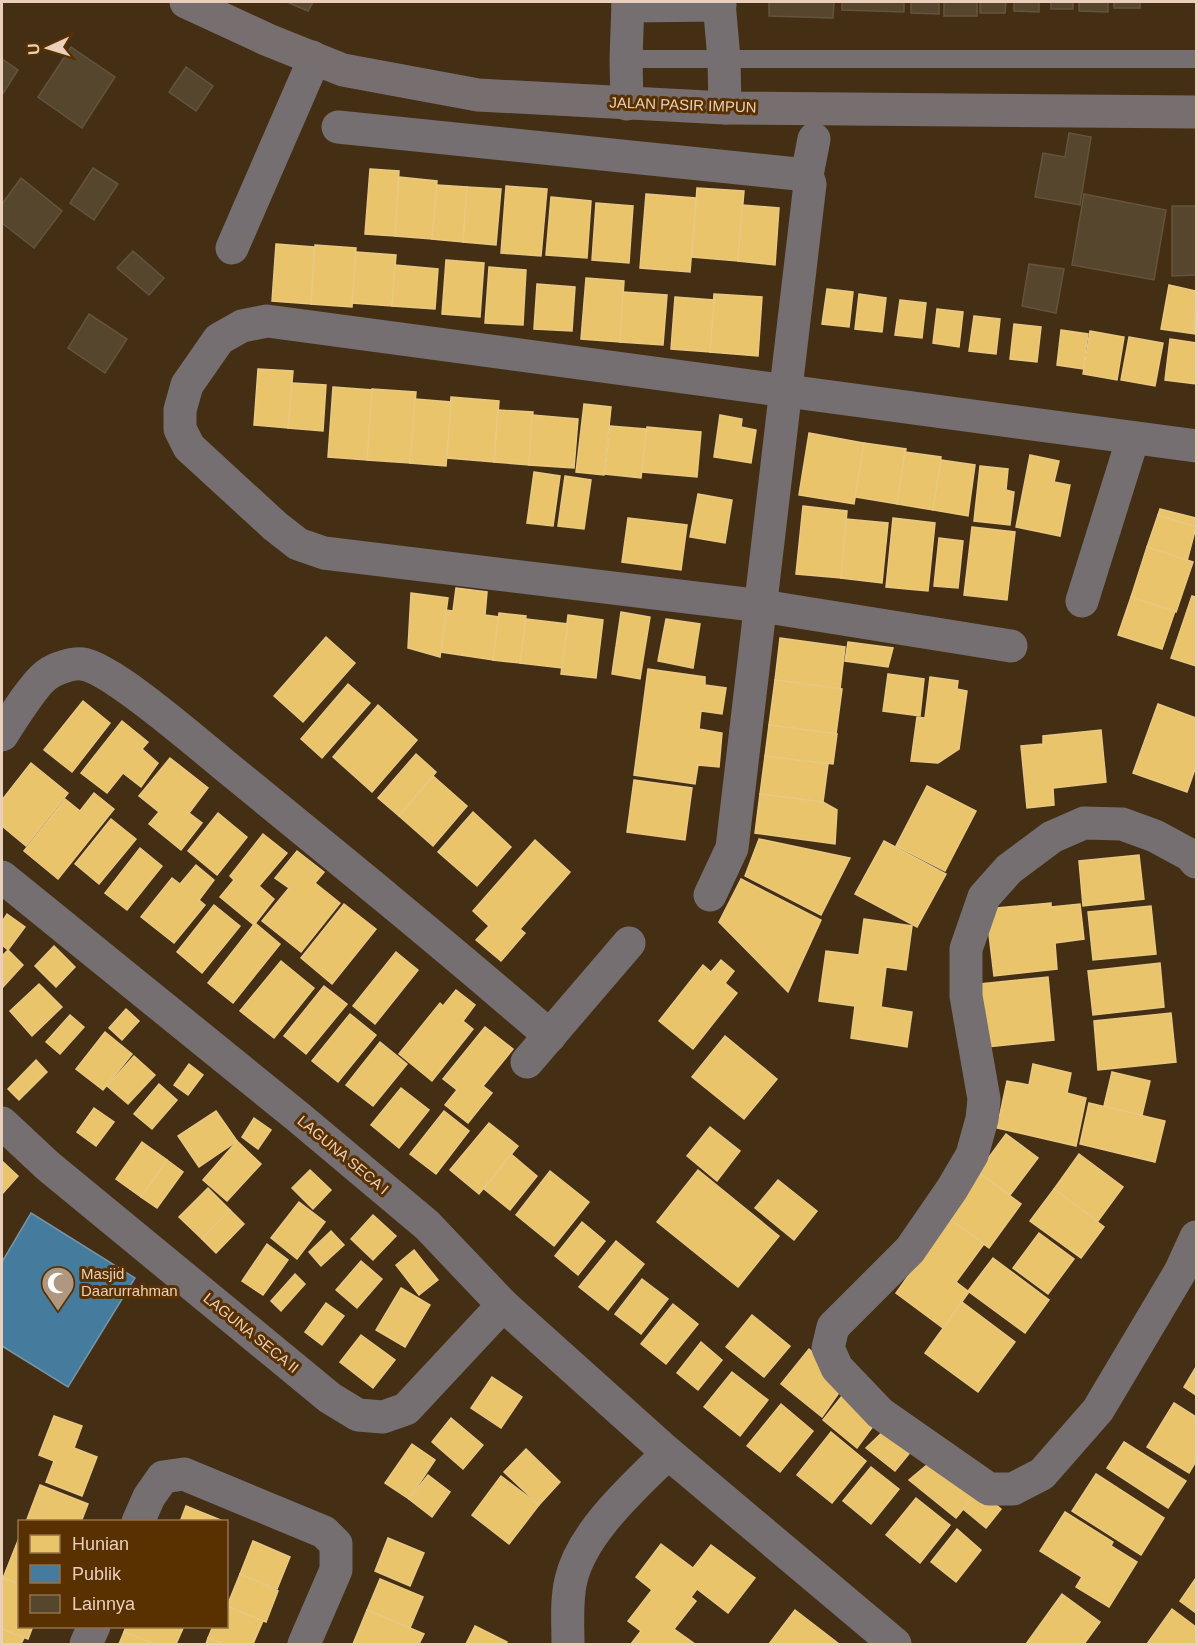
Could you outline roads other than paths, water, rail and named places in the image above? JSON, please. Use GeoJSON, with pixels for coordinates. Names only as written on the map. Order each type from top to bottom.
{"type":"FeatureCollection","features":[{"type":"Feature","properties":{"kind":"street","name":"JALAN PASIR IMPUN"},"geometry":{"type":"LineString","coordinates":[[186,2],[268,40],[343,70],[478,95],[725,108],[1197,112]]}},
{"type":"Feature","properties":{"kind":"street"},"geometry":{"type":"LineString","coordinates":[[627,104],[628,4],[720,3],[725,108]]}},
{"type":"Feature","properties":{"kind":"street"},"geometry":{"type":"LineString","coordinates":[[232,248],[309,71],[312,57]]}},
{"type":"Feature","properties":{"kind":"street"},"geometry":{"type":"LineString","coordinates":[[338,127],[807,175]]}},
{"type":"Feature","properties":{"kind":"street"},"geometry":{"type":"LineString","coordinates":[[710,895],[732,848],[810,184],[807,175],[814,139]]}},
{"type":"Feature","properties":{"kind":"street"},"geometry":{"type":"LineString","coordinates":[[1011,646],[762,606],[324,553],[298,544],[274,526],[189,447],[180,429],[180,410],[187,386],[219,339],[242,326],[267,321],[1197,446]]}},
{"type":"Feature","properties":{"kind":"street"},"geometry":{"type":"LineString","coordinates":[[1082,601],[1133,438]]}},
{"type":"Feature","properties":{"kind":"street"},"geometry":{"type":"LineString","coordinates":[[2,735],[24,702],[47,674],[67,666],[82,664],[97,668],[121,683],[202,747],[454,953],[550,1036]]}},
{"type":"Feature","properties":{"kind":"street"},"geometry":{"type":"LineString","coordinates":[[1197,862],[1190,855],[1155,836],[1122,824],[1084,823],[1052,837],[1017,862],[984,897],[966,949],[966,996],[984,1099],[982,1119],[972,1155],[952,1189],[910,1250],[832,1327],[828,1348],[837,1368],[880,1413],[989,1489],[1013,1489],[1042,1474],[1098,1410],[1180,1272],[1197,1237]]}},
{"type":"Feature","properties":{"kind":"street","name":"LAGUNA SECA I"},"geometry":{"type":"LineString","coordinates":[[2,877],[269,1093],[427,1225],[503,1305],[668,1453],[896,1644]]}},
{"type":"Feature","properties":{"kind":"street"},"geometry":{"type":"LineString","coordinates":[[526,1062],[629,943]]}},
{"type":"Feature","properties":{"kind":"street","name":"LAGUNA SECA II"},"geometry":{"type":"LineString","coordinates":[[2,1123],[48,1166],[330,1398],[358,1414],[383,1417],[406,1409],[503,1305]]}},
{"type":"Feature","properties":{"kind":"street"},"geometry":{"type":"LineString","coordinates":[[568,1644],[571,1579],[582,1552],[602,1522],[668,1453]]}},
{"type":"Feature","properties":{"kind":"street"},"geometry":{"type":"LineString","coordinates":[[138,1520],[149,1497],[163,1477],[184,1474],[324,1532],[336,1544],[336,1570],[304,1644]]}},
{"type":"Feature","properties":{"kind":"street"},"geometry":{"type":"LineString","coordinates":[[86,1644],[92,1628]]}},
{"type":"Feature","properties":{"kind":"lane"},"geometry":{"type":"LineString","coordinates":[[626,59],[1197,59]]}},
{"type":"Feature","properties":{"kind":"place","name":"Masjid Daarurrahman"},"geometry":{"type":"Point","coordinates":[58,1312]}}]}
